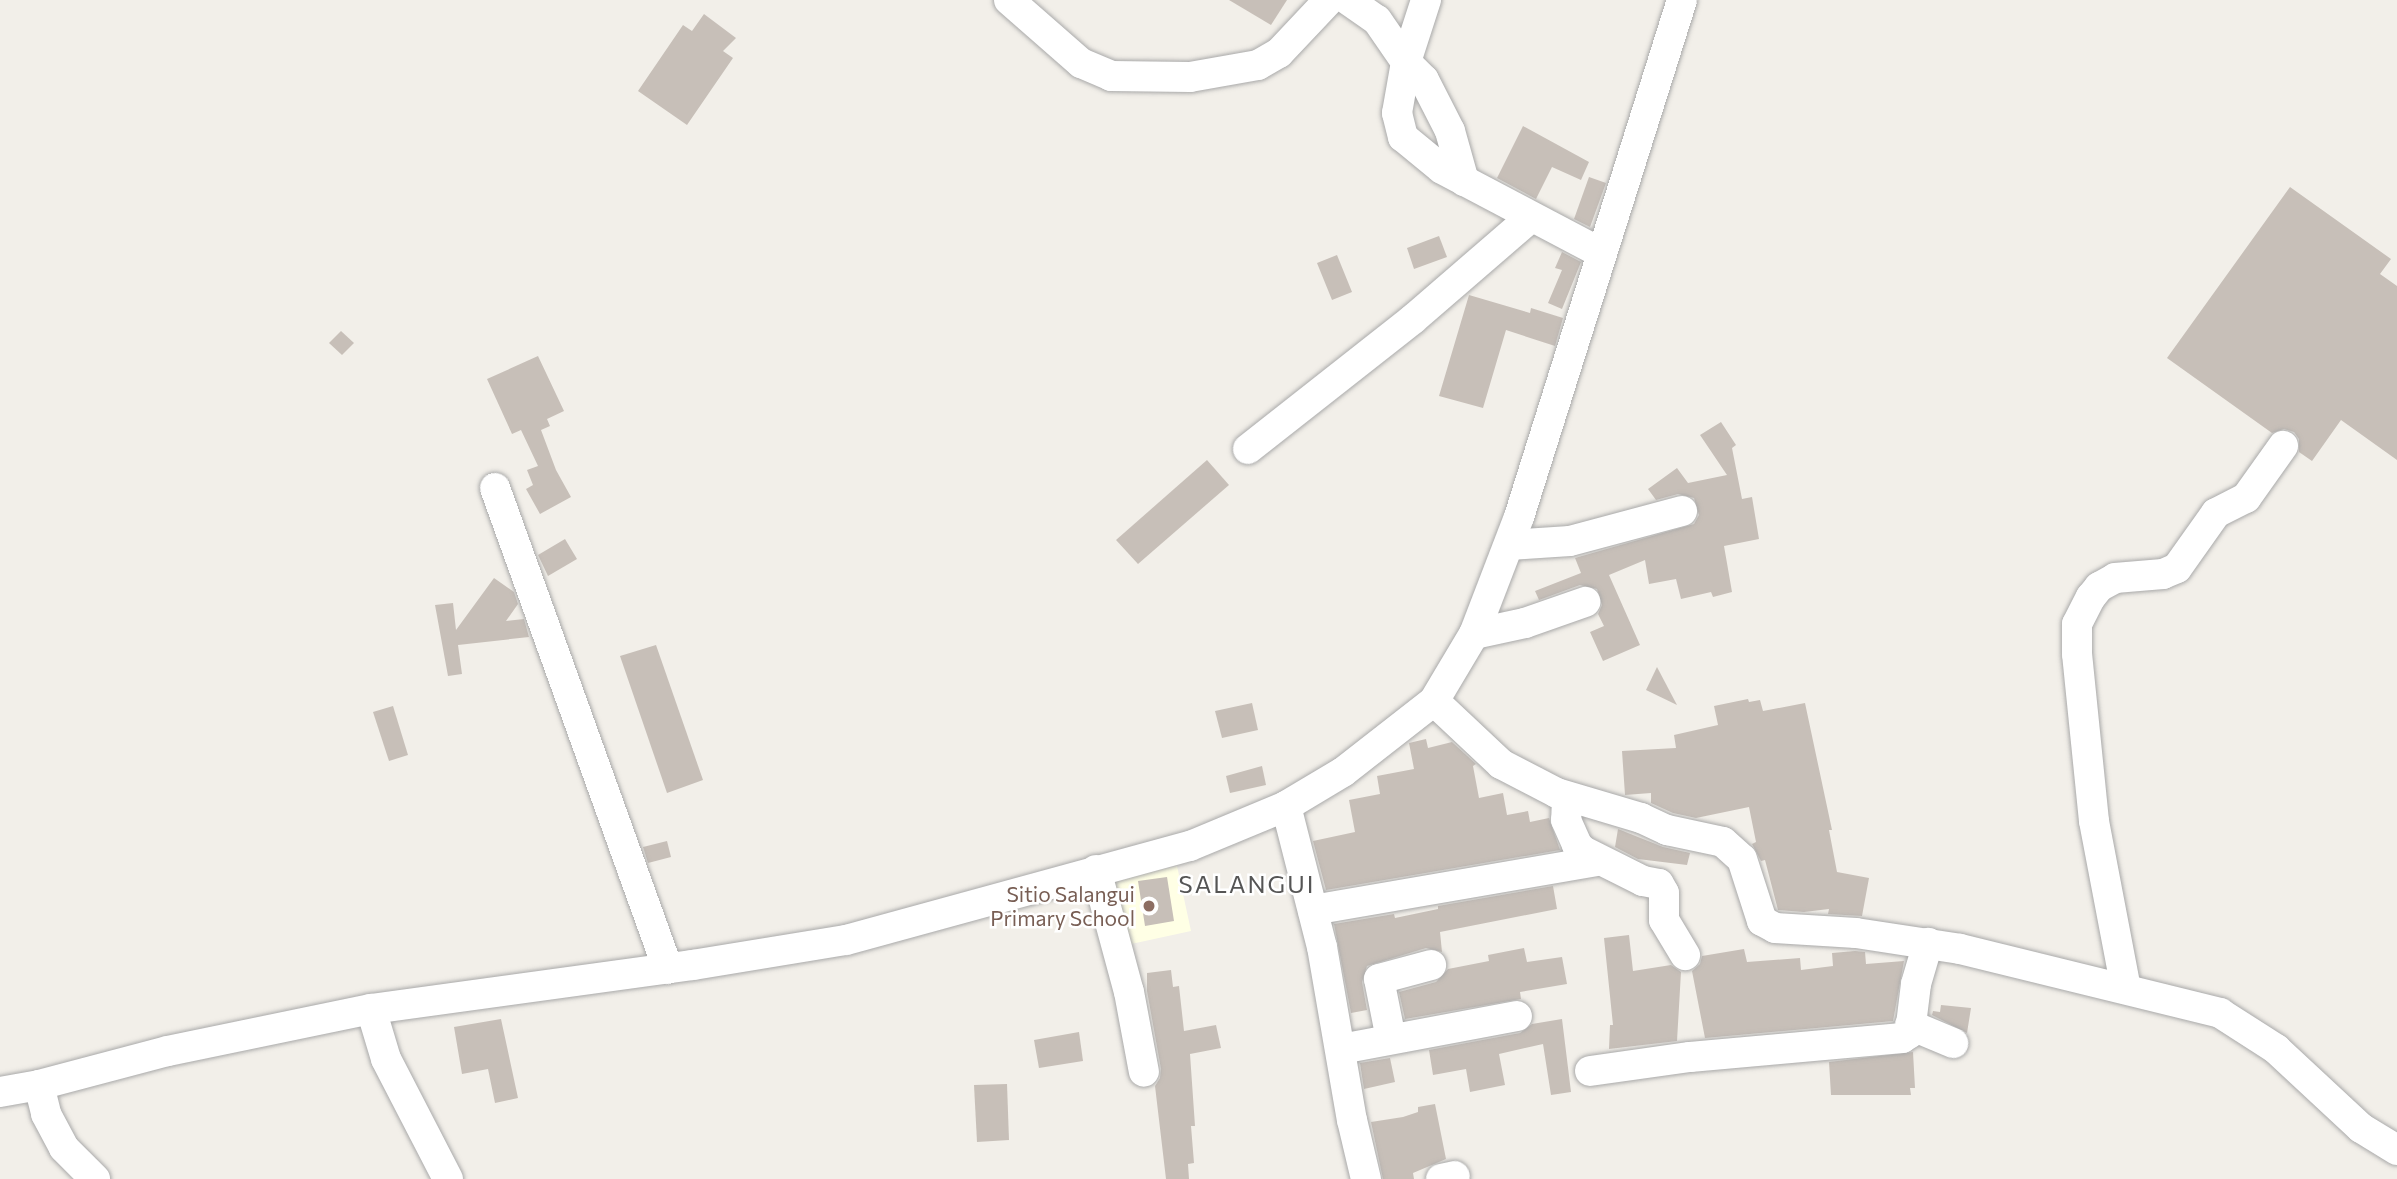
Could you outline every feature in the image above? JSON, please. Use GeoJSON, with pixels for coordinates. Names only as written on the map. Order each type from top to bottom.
{"type":"FeatureCollection","features":[{"type":"Feature","properties":{"kind":"street"},"geometry":{"type":"LineString","coordinates":[[1009,0],[1081,63],[1111,76],[1190,77],[1258,65],[1279,53],[1329,0]]}},
{"type":"Feature","properties":{"kind":"street"},"geometry":{"type":"LineString","coordinates":[[1348,0],[1377,20],[1405,62],[1424,80],[1450,131],[1464,181]]}},
{"type":"Feature","properties":{"kind":"street"},"geometry":{"type":"LineString","coordinates":[[1426,0],[1405,62],[1397,113],[1404,137],[1442,169],[1530,218],[1601,253]]}},
{"type":"Feature","properties":{"kind":"street"},"geometry":{"type":"LineString","coordinates":[[0,1092],[39,1085],[168,1051],[371,1009],[668,969],[846,940],[1189,846],[1286,806],[1369,755],[1434,701],[1475,634],[1509,545],[1682,0]]}},
{"type":"Feature","properties":{"kind":"street"},"geometry":{"type":"LineString","coordinates":[[1248,449],[1413,319],[1530,218]]}},
{"type":"Feature","properties":{"kind":"street"},"geometry":{"type":"LineString","coordinates":[[2126,989],[2094,821],[2077,654],[2077,624],[2099,587],[2115,578],[2163,574],[2177,568],[2216,513],[2246,498],[2283,446]]}},
{"type":"Feature","properties":{"kind":"street"},"geometry":{"type":"LineString","coordinates":[[495,488],[668,969]]}},
{"type":"Feature","properties":{"kind":"street"},"geometry":{"type":"LineString","coordinates":[[1509,545],[1570,541],[1682,511]]}},
{"type":"Feature","properties":{"kind":"street"},"geometry":{"type":"LineString","coordinates":[[1475,634],[1525,623],[1585,602]]}},
{"type":"Feature","properties":{"kind":"street"},"geometry":{"type":"LineString","coordinates":[[1434,701],[1502,764],[1567,797],[1642,818],[1667,830],[1723,842],[1742,859],[1762,921],[1775,928],[1856,933],[1928,943],[2016,961],[2194,1004],[2240,1024],[2276,1049],[2361,1128],[2397,1150]]}},
{"type":"Feature","properties":{"kind":"street"},"geometry":{"type":"LineString","coordinates":[[1567,797],[1566,820],[1577,845],[1597,860],[1643,881],[1659,884],[1664,893],[1664,920],[1685,955]]}},
{"type":"Feature","properties":{"kind":"street"},"geometry":{"type":"LineString","coordinates":[[1286,806],[1312,910],[1342,1049],[1352,1120],[1367,1179]]}},
{"type":"Feature","properties":{"kind":"street"},"geometry":{"type":"LineString","coordinates":[[1312,910],[1597,860]]}},
{"type":"Feature","properties":{"kind":"street"},"geometry":{"type":"LineString","coordinates":[[1096,870],[1129,992],[1144,1072]]}},
{"type":"Feature","properties":{"kind":"street"},"geometry":{"type":"LineString","coordinates":[[1590,1072],[1690,1057],[1902,1038],[1910,1032],[1916,984],[1928,943]]}},
{"type":"Feature","properties":{"kind":"street"},"geometry":{"type":"LineString","coordinates":[[1388,1030],[1379,979],[1431,965]]}},
{"type":"Feature","properties":{"kind":"street"},"geometry":{"type":"LineString","coordinates":[[371,1009],[386,1059],[448,1179]]}},
{"type":"Feature","properties":{"kind":"street"},"geometry":{"type":"LineString","coordinates":[[1342,1049],[1388,1030],[1517,1016]]}},
{"type":"Feature","properties":{"kind":"street"},"geometry":{"type":"LineString","coordinates":[[1910,1025],[1953,1043]]}},
{"type":"Feature","properties":{"kind":"street"},"geometry":{"type":"LineString","coordinates":[[39,1085],[46,1114],[65,1148],[95,1179]]}},
{"type":"Feature","properties":{"kind":"shaded area","name":"Sitio Salangui Primary School"},"geometry":{"type":"Polygon","coordinates":[[[1177,866],[1191,931],[1122,946],[1108,881],[1177,866]]]}},
{"type":"Feature","properties":{"kind":"building"},"geometry":{"type":"Polygon","coordinates":[[[1229,0],[1287,0],[1271,25],[1229,0]]]}},
{"type":"Feature","properties":{"kind":"building"},"geometry":{"type":"Polygon","coordinates":[[[704,14],[736,38],[723,51],[733,58],[687,125],[638,91],[683,25],[692,31],[704,14]]]}},
{"type":"Feature","properties":{"kind":"building"},"geometry":{"type":"Polygon","coordinates":[[[1523,126],[1589,162],[1581,180],[1552,167],[1536,199],[1497,178],[1523,126]]]}},
{"type":"Feature","properties":{"kind":"building"},"geometry":{"type":"Polygon","coordinates":[[[1589,177],[1606,183],[1590,227],[1574,219],[1589,177]]]}},
{"type":"Feature","properties":{"kind":"building"},"geometry":{"type":"Polygon","coordinates":[[[2290,187],[2391,259],[2380,274],[2397,286],[2397,460],[2341,420],[2312,461],[2299,452],[2299,439],[2294,432],[2284,429],[2272,433],[2167,358],[2290,187]]]}},
{"type":"Feature","properties":{"kind":"building"},"geometry":{"type":"Polygon","coordinates":[[[1439,236],[1447,257],[1414,269],[1407,248],[1439,236]]]}},
{"type":"Feature","properties":{"kind":"building"},"geometry":{"type":"Polygon","coordinates":[[[1562,252],[1581,262],[1562,309],[1548,303],[1562,270],[1555,268],[1562,252]]]}},
{"type":"Feature","properties":{"kind":"building"},"geometry":{"type":"Polygon","coordinates":[[[1337,255],[1352,292],[1332,300],[1317,263],[1337,255]]]}},
{"type":"Feature","properties":{"kind":"building"},"geometry":{"type":"Polygon","coordinates":[[[1469,295],[1530,313],[1531,308],[1563,318],[1555,346],[1506,330],[1483,408],[1439,396],[1469,295]]]}},
{"type":"Feature","properties":{"kind":"building"},"geometry":{"type":"Polygon","coordinates":[[[341,331],[354,343],[342,355],[329,343],[341,331]]]}},
{"type":"Feature","properties":{"kind":"building"},"geometry":{"type":"Polygon","coordinates":[[[538,356],[564,411],[547,419],[550,426],[541,430],[556,470],[571,497],[540,514],[526,489],[533,485],[527,470],[538,466],[521,430],[512,434],[487,379],[538,356]]]}},
{"type":"Feature","properties":{"kind":"building"},"geometry":{"type":"Polygon","coordinates":[[[1721,422],[1736,445],[1732,448],[1742,499],[1752,497],[1759,539],[1724,546],[1732,592],[1713,597],[1711,592],[1681,599],[1676,579],[1649,584],[1645,560],[1609,575],[1640,645],[1603,661],[1590,632],[1604,626],[1598,614],[1602,605],[1597,589],[1580,585],[1539,600],[1535,591],[1581,573],[1575,558],[1694,524],[1699,515],[1694,498],[1678,494],[1656,500],[1648,489],[1677,468],[1688,483],[1727,475],[1700,435],[1721,422]]]}},
{"type":"Feature","properties":{"kind":"building"},"geometry":{"type":"Polygon","coordinates":[[[1207,460],[1229,485],[1138,564],[1116,540],[1207,460]]]}},
{"type":"Feature","properties":{"kind":"building"},"geometry":{"type":"Polygon","coordinates":[[[565,539],[577,559],[548,576],[538,555],[565,539]]]}},
{"type":"Feature","properties":{"kind":"building"},"geometry":{"type":"Polygon","coordinates":[[[494,578],[514,592],[518,604],[506,621],[524,619],[529,637],[458,645],[462,674],[448,676],[435,605],[453,603],[456,630],[494,578]]]}},
{"type":"Feature","properties":{"kind":"building"},"geometry":{"type":"Polygon","coordinates":[[[656,645],[703,780],[667,793],[620,656],[656,645]]]}},
{"type":"Feature","properties":{"kind":"building"},"geometry":{"type":"Polygon","coordinates":[[[1657,667],[1677,705],[1646,690],[1657,667]]]}},
{"type":"Feature","properties":{"kind":"building"},"geometry":{"type":"Polygon","coordinates":[[[1748,699],[1749,702],[1760,700],[1763,711],[1805,703],[1832,830],[1829,830],[1837,872],[1869,878],[1862,916],[1828,914],[1829,909],[1804,912],[1778,910],[1765,860],[1761,861],[1752,844],[1756,842],[1749,807],[1696,818],[1673,813],[1651,803],[1651,793],[1625,795],[1622,751],[1676,748],[1674,735],[1718,725],[1714,706],[1748,699]]]}},
{"type":"Feature","properties":{"kind":"building"},"geometry":{"type":"Polygon","coordinates":[[[1252,703],[1258,730],[1222,738],[1215,711],[1252,703]]]}},
{"type":"Feature","properties":{"kind":"building"},"geometry":{"type":"Polygon","coordinates":[[[393,706],[408,755],[389,761],[373,712],[393,706]]]}},
{"type":"Feature","properties":{"kind":"building"},"geometry":{"type":"Polygon","coordinates":[[[1426,739],[1428,748],[1452,742],[1476,764],[1473,766],[1479,798],[1503,793],[1507,815],[1528,811],[1530,822],[1549,818],[1560,850],[1326,890],[1313,841],[1355,832],[1349,800],[1380,794],[1377,776],[1414,769],[1409,743],[1426,739]]]}},
{"type":"Feature","properties":{"kind":"building"},"geometry":{"type":"Polygon","coordinates":[[[1262,766],[1266,785],[1230,793],[1226,776],[1262,766]]]}},
{"type":"Feature","properties":{"kind":"building"},"geometry":{"type":"Polygon","coordinates":[[[1618,829],[1663,847],[1690,853],[1687,865],[1638,859],[1615,847],[1618,829]]]}},
{"type":"Feature","properties":{"kind":"building"},"geometry":{"type":"Polygon","coordinates":[[[667,841],[671,857],[648,863],[643,847],[667,841]]]}},
{"type":"Feature","properties":{"kind":"building"},"geometry":{"type":"Polygon","coordinates":[[[1167,877],[1174,921],[1145,926],[1138,881],[1167,877]]]}},
{"type":"Feature","properties":{"kind":"building"},"geometry":{"type":"Polygon","coordinates":[[[1553,886],[1557,909],[1440,932],[1442,952],[1426,948],[1367,966],[1362,982],[1367,1010],[1351,1013],[1334,924],[1394,914],[1395,918],[1438,909],[1438,906],[1553,886]]]}},
{"type":"Feature","properties":{"kind":"building"},"geometry":{"type":"Polygon","coordinates":[[[1629,935],[1633,971],[1671,965],[1681,972],[1677,1041],[1609,1049],[1610,1025],[1613,1025],[1604,938],[1629,935]]]}},
{"type":"Feature","properties":{"kind":"building"},"geometry":{"type":"Polygon","coordinates":[[[1524,948],[1527,962],[1562,957],[1567,984],[1520,992],[1521,999],[1405,1019],[1399,992],[1436,982],[1448,969],[1489,961],[1488,955],[1524,948]]]}},
{"type":"Feature","properties":{"kind":"building"},"geometry":{"type":"Polygon","coordinates":[[[1744,949],[1747,962],[1800,958],[1801,970],[1833,966],[1832,953],[1865,952],[1866,964],[1904,961],[1893,1021],[1705,1038],[1692,971],[1700,964],[1702,956],[1744,949]]]}},
{"type":"Feature","properties":{"kind":"building"},"geometry":{"type":"Polygon","coordinates":[[[1171,970],[1173,987],[1179,986],[1184,1031],[1216,1025],[1221,1048],[1190,1054],[1195,1126],[1191,1126],[1194,1163],[1188,1164],[1189,1179],[1166,1179],[1155,1086],[1161,1069],[1147,991],[1147,973],[1171,970]]]}},
{"type":"Feature","properties":{"kind":"building"},"geometry":{"type":"Polygon","coordinates":[[[1941,1005],[1971,1008],[1967,1033],[1932,1015],[1933,1011],[1940,1012],[1941,1005]]]}},
{"type":"Feature","properties":{"kind":"building"},"geometry":{"type":"Polygon","coordinates":[[[501,1019],[518,1098],[495,1103],[488,1069],[462,1074],[454,1027],[501,1019]]]}},
{"type":"Feature","properties":{"kind":"building"},"geometry":{"type":"Polygon","coordinates":[[[1562,1019],[1571,1092],[1551,1095],[1543,1044],[1499,1054],[1505,1085],[1470,1092],[1466,1069],[1433,1075],[1429,1050],[1520,1033],[1532,1024],[1562,1019]]]}},
{"type":"Feature","properties":{"kind":"building"},"geometry":{"type":"Polygon","coordinates":[[[1079,1032],[1083,1061],[1039,1068],[1034,1040],[1079,1032]]]}},
{"type":"Feature","properties":{"kind":"building"},"geometry":{"type":"Polygon","coordinates":[[[1913,1052],[1915,1088],[1910,1088],[1911,1095],[1831,1095],[1829,1062],[1913,1052]]]}},
{"type":"Feature","properties":{"kind":"building"},"geometry":{"type":"Polygon","coordinates":[[[1390,1058],[1395,1082],[1364,1089],[1360,1063],[1390,1058]]]}},
{"type":"Feature","properties":{"kind":"building"},"geometry":{"type":"Polygon","coordinates":[[[1007,1084],[1009,1140],[977,1142],[974,1085],[1007,1084]]]}},
{"type":"Feature","properties":{"kind":"building"},"geometry":{"type":"Polygon","coordinates":[[[1435,1104],[1446,1159],[1413,1173],[1414,1179],[1383,1179],[1371,1122],[1403,1117],[1418,1112],[1418,1107],[1435,1104]]]}},
{"type":"Feature","properties":{"kind":"place","name":"Sitio Salangui Primary School"},"geometry":{"type":"Point","coordinates":[1149,906]}},
{"type":"Feature","properties":{"kind":"district","name":"SALANGUI"},"geometry":{"type":"Point","coordinates":[1247,884]}}]}
